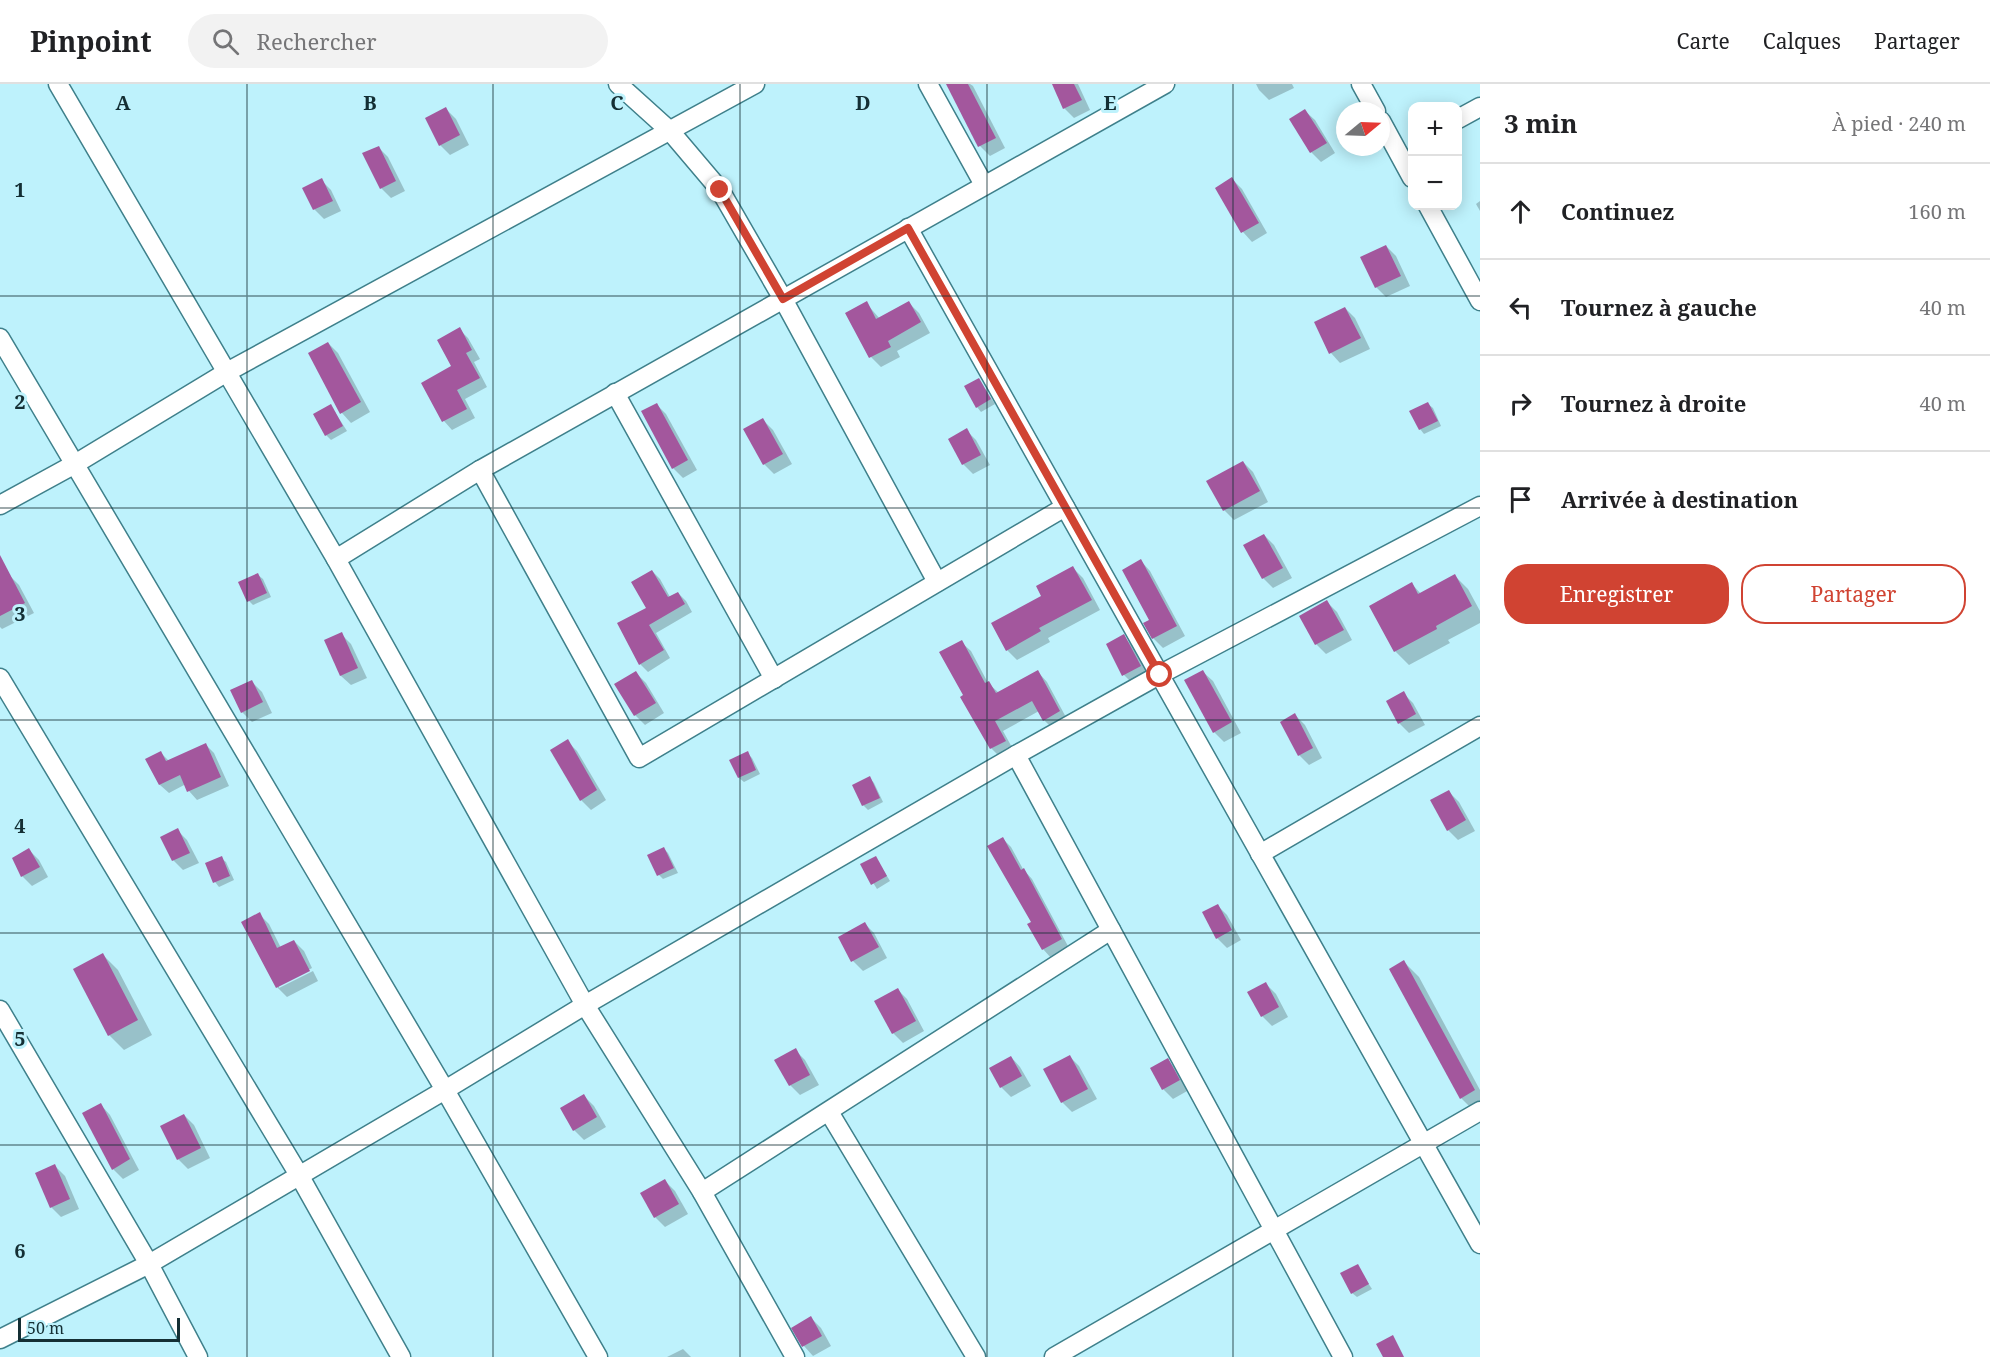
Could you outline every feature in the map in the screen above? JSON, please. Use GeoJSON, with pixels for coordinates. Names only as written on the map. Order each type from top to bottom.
{"type":"FeatureCollection","features":[{"type":"Feature","properties":{"kind":"street"},"geometry":{"type":"LineString","coordinates":[[58,84],[336,559],[585,1005],[702,1192],[795,1357]]}},
{"type":"Feature","properties":{"kind":"street"},"geometry":{"type":"LineString","coordinates":[[618,84],[670,130],[720,190],[783,299],[938,582]]}},
{"type":"Feature","properties":{"kind":"street"},"geometry":{"type":"LineString","coordinates":[[0,506],[75,464],[227,372],[755,84]]}},
{"type":"Feature","properties":{"kind":"street"},"geometry":{"type":"LineString","coordinates":[[928,84],[984,185]]}},
{"type":"Feature","properties":{"kind":"street"},"geometry":{"type":"LineString","coordinates":[[336,559],[480,470],[1165,84]]}},
{"type":"Feature","properties":{"kind":"street"},"geometry":{"type":"LineString","coordinates":[[1360,84],[1371,102]]}},
{"type":"Feature","properties":{"kind":"street"},"geometry":{"type":"LineString","coordinates":[[1462,118],[1480,107]]}},
{"type":"Feature","properties":{"kind":"street"},"geometry":{"type":"LineString","coordinates":[[1390,131],[1406,148]]}},
{"type":"Feature","properties":{"kind":"street"},"geometry":{"type":"LineString","coordinates":[[1430,210],[1480,301]]}},
{"type":"Feature","properties":{"kind":"street"},"geometry":{"type":"LineString","coordinates":[[908,228],[1480,1244]]}},
{"type":"Feature","properties":{"kind":"street"},"geometry":{"type":"LineString","coordinates":[[0,338],[445,1090],[598,1357]]}},
{"type":"Feature","properties":{"kind":"street"},"geometry":{"type":"LineString","coordinates":[[615,393],[774,679]]}},
{"type":"Feature","properties":{"kind":"street"},"geometry":{"type":"LineString","coordinates":[[480,470],[639,758],[1065,507]]}},
{"type":"Feature","properties":{"kind":"street"},"geometry":{"type":"LineString","coordinates":[[0,1338],[149,1264],[585,1005],[1016,755],[1160,675],[1480,507]]}},
{"type":"Feature","properties":{"kind":"street"},"geometry":{"type":"LineString","coordinates":[[0,678],[299,1175],[401,1357]]}},
{"type":"Feature","properties":{"kind":"street"},"geometry":{"type":"LineString","coordinates":[[1260,854],[1480,726]]}},
{"type":"Feature","properties":{"kind":"street"},"geometry":{"type":"LineString","coordinates":[[1016,755],[1344,1357]]}},
{"type":"Feature","properties":{"kind":"street"},"geometry":{"type":"LineString","coordinates":[[702,1192],[1111,930]]}},
{"type":"Feature","properties":{"kind":"street"},"geometry":{"type":"LineString","coordinates":[[0,1010],[149,1264],[198,1357]]}},
{"type":"Feature","properties":{"kind":"street"},"geometry":{"type":"LineString","coordinates":[[1054,1357],[1480,1111]]}},
{"type":"Feature","properties":{"kind":"street"},"geometry":{"type":"LineString","coordinates":[[829,1112],[976,1357]]}},
{"type":"Feature","properties":{"kind":"building"},"geometry":{"type":"Polygon","coordinates":[[[946,84],[968,84],[996,138],[978,147],[946,84]]]}},
{"type":"Feature","properties":{"kind":"building"},"geometry":{"type":"Polygon","coordinates":[[[1052,84],[1074,84],[1082,100],[1063,109],[1052,84]]]}},
{"type":"Feature","properties":{"kind":"building"},"geometry":{"type":"Polygon","coordinates":[[[446,107],[460,135],[439,146],[425,118],[446,107]]]}},
{"type":"Feature","properties":{"kind":"building"},"geometry":{"type":"Polygon","coordinates":[[[1305,109],[1327,143],[1310,153],[1289,119],[1305,109]]]}},
{"type":"Feature","properties":{"kind":"building"},"geometry":{"type":"Polygon","coordinates":[[[379,146],[396,181],[380,189],[362,153],[379,146]]]}},
{"type":"Feature","properties":{"kind":"building"},"geometry":{"type":"Polygon","coordinates":[[[1232,177],[1259,223],[1241,233],[1215,188],[1232,177]]]}},
{"type":"Feature","properties":{"kind":"building"},"geometry":{"type":"Polygon","coordinates":[[[322,178],[333,201],[313,210],[302,188],[322,178]]]}},
{"type":"Feature","properties":{"kind":"building"},"geometry":{"type":"Polygon","coordinates":[[[1386,245],[1401,276],[1375,288],[1360,257],[1386,245]]]}},
{"type":"Feature","properties":{"kind":"building"},"geometry":{"type":"Polygon","coordinates":[[[867,301],[876,319],[909,301],[921,322],[888,341],[891,347],[869,358],[845,313],[867,301]]]}},
{"type":"Feature","properties":{"kind":"building"},"geometry":{"type":"Polygon","coordinates":[[[1345,307],[1361,338],[1329,354],[1314,322],[1345,307]]]}},
{"type":"Feature","properties":{"kind":"building"},"geometry":{"type":"Polygon","coordinates":[[[460,327],[472,350],[466,353],[480,378],[457,390],[467,409],[442,422],[421,383],[451,366],[437,340],[460,327]]]}},
{"type":"Feature","properties":{"kind":"building"},"geometry":{"type":"Polygon","coordinates":[[[328,342],[361,402],[340,414],[308,353],[328,342]]]}},
{"type":"Feature","properties":{"kind":"building"},"geometry":{"type":"Polygon","coordinates":[[[979,378],[991,399],[976,408],[964,386],[979,378]]]}},
{"type":"Feature","properties":{"kind":"building"},"geometry":{"type":"Polygon","coordinates":[[[1428,402],[1438,421],[1419,430],[1409,411],[1428,402]]]}},
{"type":"Feature","properties":{"kind":"building"},"geometry":{"type":"Polygon","coordinates":[[[657,403],[688,460],[672,469],[641,411],[657,403]]]}},
{"type":"Feature","properties":{"kind":"building"},"geometry":{"type":"Polygon","coordinates":[[[331,404],[343,426],[325,436],[313,414],[331,404]]]}},
{"type":"Feature","properties":{"kind":"building"},"geometry":{"type":"Polygon","coordinates":[[[763,418],[783,454],[763,465],[743,429],[763,418]]]}},
{"type":"Feature","properties":{"kind":"building"},"geometry":{"type":"Polygon","coordinates":[[[967,428],[981,455],[962,465],[948,439],[967,428]]]}},
{"type":"Feature","properties":{"kind":"building"},"geometry":{"type":"Polygon","coordinates":[[[1243,461],[1260,491],[1223,511],[1206,481],[1243,461]]]}},
{"type":"Feature","properties":{"kind":"building"},"geometry":{"type":"Polygon","coordinates":[[[1264,534],[1283,568],[1262,579],[1243,545],[1264,534]]]}},
{"type":"Feature","properties":{"kind":"building"},"geometry":{"type":"Polygon","coordinates":[[[0,555],[25,603],[0,616],[0,555]]]}},
{"type":"Feature","properties":{"kind":"building"},"geometry":{"type":"Polygon","coordinates":[[[1141,559],[1177,626],[1152,639],[1143,623],[1149,620],[1122,570],[1141,559]]]}},
{"type":"Feature","properties":{"kind":"building"},"geometry":{"type":"Polygon","coordinates":[[[1073,566],[1092,600],[1039,628],[1041,631],[1006,651],[991,623],[1041,596],[1036,586],[1073,566]]]}},
{"type":"Feature","properties":{"kind":"building"},"geometry":{"type":"Polygon","coordinates":[[[652,570],[668,597],[678,592],[685,604],[649,625],[664,650],[639,665],[617,623],[646,608],[631,582],[652,570]]]}},
{"type":"Feature","properties":{"kind":"building"},"geometry":{"type":"Polygon","coordinates":[[[258,573],[267,593],[247,602],[238,582],[258,573]]]}},
{"type":"Feature","properties":{"kind":"building"},"geometry":{"type":"Polygon","coordinates":[[[1455,574],[1472,606],[1436,626],[1437,629],[1394,652],[1369,606],[1412,582],[1418,594],[1455,574]]]}},
{"type":"Feature","properties":{"kind":"building"},"geometry":{"type":"Polygon","coordinates":[[[1327,600],[1344,630],[1315,645],[1299,616],[1327,600]]]}},
{"type":"Feature","properties":{"kind":"building"},"geometry":{"type":"Polygon","coordinates":[[[342,632],[358,668],[340,676],[324,640],[342,632]]]}},
{"type":"Feature","properties":{"kind":"building"},"geometry":{"type":"Polygon","coordinates":[[[1124,634],[1141,666],[1122,676],[1106,644],[1124,634]]]}},
{"type":"Feature","properties":{"kind":"building"},"geometry":{"type":"Polygon","coordinates":[[[962,640],[985,683],[989,681],[996,693],[1038,670],[1060,711],[1043,721],[1032,701],[995,721],[1006,741],[990,749],[960,697],[963,695],[939,652],[962,640]]]}},
{"type":"Feature","properties":{"kind":"building"},"geometry":{"type":"Polygon","coordinates":[[[1203,670],[1232,722],[1213,733],[1184,680],[1203,670]]]}},
{"type":"Feature","properties":{"kind":"building"},"geometry":{"type":"Polygon","coordinates":[[[636,671],[656,703],[634,716],[614,684],[636,671]]]}},
{"type":"Feature","properties":{"kind":"building"},"geometry":{"type":"Polygon","coordinates":[[[252,680],[263,702],[241,713],[230,690],[252,680]]]}},
{"type":"Feature","properties":{"kind":"building"},"geometry":{"type":"Polygon","coordinates":[[[1404,691],[1416,714],[1398,724],[1386,701],[1404,691]]]}},
{"type":"Feature","properties":{"kind":"building"},"geometry":{"type":"Polygon","coordinates":[[[1295,713],[1313,748],[1298,756],[1280,722],[1295,713]]]}},
{"type":"Feature","properties":{"kind":"building"},"geometry":{"type":"Polygon","coordinates":[[[568,739],[597,790],[580,801],[550,750],[568,739]]]}},
{"type":"Feature","properties":{"kind":"building"},"geometry":{"type":"Polygon","coordinates":[[[206,743],[221,777],[187,792],[180,775],[159,785],[145,759],[161,751],[166,761],[206,743]]]}},
{"type":"Feature","properties":{"kind":"building"},"geometry":{"type":"Polygon","coordinates":[[[748,751],[756,770],[738,778],[729,760],[748,751]]]}},
{"type":"Feature","properties":{"kind":"building"},"geometry":{"type":"Polygon","coordinates":[[[870,776],[880,798],[862,806],[852,785],[870,776]]]}},
{"type":"Feature","properties":{"kind":"building"},"geometry":{"type":"Polygon","coordinates":[[[1449,790],[1466,820],[1447,831],[1430,800],[1449,790]]]}},
{"type":"Feature","properties":{"kind":"building"},"geometry":{"type":"Polygon","coordinates":[[[178,828],[190,853],[172,861],[160,837],[178,828]]]}},
{"type":"Feature","properties":{"kind":"building"},"geometry":{"type":"Polygon","coordinates":[[[1003,837],[1021,870],[1024,868],[1062,939],[1042,950],[1027,924],[1031,922],[987,846],[1003,837]]]}},
{"type":"Feature","properties":{"kind":"building"},"geometry":{"type":"Polygon","coordinates":[[[664,847],[674,868],[657,876],[647,855],[664,847]]]}},
{"type":"Feature","properties":{"kind":"building"},"geometry":{"type":"Polygon","coordinates":[[[29,848],[40,867],[21,877],[12,858],[29,848]]]}},
{"type":"Feature","properties":{"kind":"building"},"geometry":{"type":"Polygon","coordinates":[[[222,856],[230,876],[213,883],[205,863],[222,856]]]}},
{"type":"Feature","properties":{"kind":"building"},"geometry":{"type":"Polygon","coordinates":[[[876,856],[887,876],[871,885],[860,864],[876,856]]]}},
{"type":"Feature","properties":{"kind":"building"},"geometry":{"type":"Polygon","coordinates":[[[1218,904],[1232,930],[1216,939],[1202,912],[1218,904]]]}},
{"type":"Feature","properties":{"kind":"building"},"geometry":{"type":"Polygon","coordinates":[[[260,912],[277,948],[294,940],[310,971],[276,988],[241,922],[260,912]]]}},
{"type":"Feature","properties":{"kind":"building"},"geometry":{"type":"Polygon","coordinates":[[[865,922],[879,947],[851,962],[838,937],[865,922]]]}},
{"type":"Feature","properties":{"kind":"building"},"geometry":{"type":"Polygon","coordinates":[[[103,953],[138,1020],[108,1036],[73,969],[103,953]]]}},
{"type":"Feature","properties":{"kind":"building"},"geometry":{"type":"Polygon","coordinates":[[[1404,960],[1475,1090],[1460,1099],[1389,969],[1404,960]]]}},
{"type":"Feature","properties":{"kind":"building"},"geometry":{"type":"Polygon","coordinates":[[[1266,982],[1279,1007],[1261,1017],[1247,992],[1266,982]]]}},
{"type":"Feature","properties":{"kind":"building"},"geometry":{"type":"Polygon","coordinates":[[[898,988],[916,1021],[892,1034],[874,1001],[898,988]]]}},
{"type":"Feature","properties":{"kind":"building"},"geometry":{"type":"Polygon","coordinates":[[[796,1048],[810,1075],[789,1086],[774,1060],[796,1048]]]}},
{"type":"Feature","properties":{"kind":"building"},"geometry":{"type":"Polygon","coordinates":[[[1070,1055],[1088,1089],[1061,1103],[1043,1069],[1070,1055]]]}},
{"type":"Feature","properties":{"kind":"building"},"geometry":{"type":"Polygon","coordinates":[[[1011,1056],[1022,1076],[1000,1088],[989,1068],[1011,1056]]]}},
{"type":"Feature","properties":{"kind":"building"},"geometry":{"type":"Polygon","coordinates":[[[1168,1058],[1180,1080],[1162,1090],[1150,1068],[1168,1058]]]}},
{"type":"Feature","properties":{"kind":"building"},"geometry":{"type":"Polygon","coordinates":[[[584,1094],[597,1117],[573,1131],[560,1108],[584,1094]]]}},
{"type":"Feature","properties":{"kind":"building"},"geometry":{"type":"Polygon","coordinates":[[[101,1103],[130,1159],[112,1170],[82,1113],[101,1103]]]}},
{"type":"Feature","properties":{"kind":"building"},"geometry":{"type":"Polygon","coordinates":[[[184,1114],[201,1148],[177,1160],[160,1126],[184,1114]]]}},
{"type":"Feature","properties":{"kind":"building"},"geometry":{"type":"Polygon","coordinates":[[[55,1164],[70,1199],[50,1208],[35,1173],[55,1164]]]}},
{"type":"Feature","properties":{"kind":"building"},"geometry":{"type":"Polygon","coordinates":[[[665,1179],[679,1204],[654,1218],[640,1193],[665,1179]]]}},
{"type":"Feature","properties":{"kind":"building"},"geometry":{"type":"Polygon","coordinates":[[[1358,1264],[1369,1284],[1351,1294],[1340,1273],[1358,1264]]]}},
{"type":"Feature","properties":{"kind":"building"},"geometry":{"type":"Polygon","coordinates":[[[811,1316],[822,1336],[802,1347],[791,1328],[811,1316]]]}},
{"type":"Feature","properties":{"kind":"building"},"geometry":{"type":"Polygon","coordinates":[[[1393,1335],[1404,1357],[1383,1357],[1376,1344],[1393,1335]]]}},
{"type":"Feature","properties":{"kind":"route"},"geometry":{"type":"LineString","coordinates":[[720,190],[783,299],[908,228],[1160,675]]}}]}
